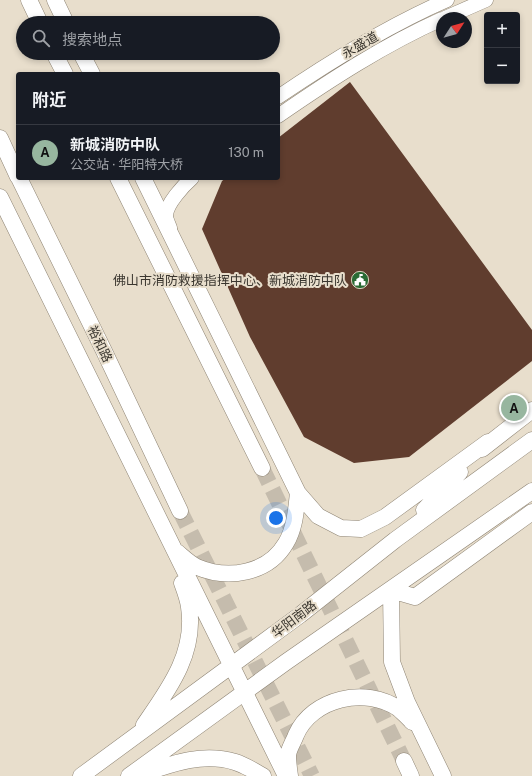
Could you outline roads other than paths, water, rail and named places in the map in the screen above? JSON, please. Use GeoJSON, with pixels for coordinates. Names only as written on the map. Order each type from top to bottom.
{"type":"FeatureCollection","features":[{"type":"Feature","properties":{"kind":"main road"},"geometry":{"type":"LineString","coordinates":[[29,0],[37,16]]}},
{"type":"Feature","properties":{"kind":"main road"},"geometry":{"type":"LineString","coordinates":[[55,0],[63,16]]}},
{"type":"Feature","properties":{"kind":"main road"},"geometry":{"type":"LineString","coordinates":[[58,60],[64,72]]}},
{"type":"Feature","properties":{"kind":"main road"},"geometry":{"type":"LineString","coordinates":[[85,60],[91,72]]}},
{"type":"Feature","properties":{"kind":"main road","name":"裕和路"},"geometry":{"type":"LineString","coordinates":[[0,138],[16,173]]}},
{"type":"Feature","properties":{"kind":"main road","name":"裕和路"},"geometry":{"type":"LineString","coordinates":[[19,180],[180,511]]}},
{"type":"Feature","properties":{"kind":"main road"},"geometry":{"type":"LineString","coordinates":[[119,180],[262,468]]}},
{"type":"Feature","properties":{"kind":"main road"},"geometry":{"type":"LineString","coordinates":[[144,180],[298,493],[318,516],[341,528],[361,529],[385,517],[532,410]]}},
{"type":"Feature","properties":{"kind":"main road"},"geometry":{"type":"LineString","coordinates":[[0,198],[173,549],[246,692],[286,776]]}},
{"type":"Feature","properties":{"kind":"main road","name":"华阳南路"},"geometry":{"type":"LineString","coordinates":[[81,776],[300,615],[395,540],[532,440]]}},
{"type":"Feature","properties":{"kind":"main road"},"geometry":{"type":"LineString","coordinates":[[395,540],[488,442]]}},
{"type":"Feature","properties":{"kind":"main road"},"geometry":{"type":"LineString","coordinates":[[173,549],[195,566],[220,574],[257,569],[271,561],[286,543],[295,521],[298,493]]}},
{"type":"Feature","properties":{"kind":"main road"},"geometry":{"type":"LineString","coordinates":[[129,776],[529,493]]}},
{"type":"Feature","properties":{"kind":"main road"},"geometry":{"type":"LineString","coordinates":[[391,590],[415,596],[532,512]]}},
{"type":"Feature","properties":{"kind":"main road"},"geometry":{"type":"LineString","coordinates":[[136,736],[175,680],[188,643],[189,607],[173,549]]}},
{"type":"Feature","properties":{"kind":"main road"},"geometry":{"type":"LineString","coordinates":[[391,590],[392,662],[407,702],[443,776]]}},
{"type":"Feature","properties":{"kind":"main road"},"geometry":{"type":"LineString","coordinates":[[290,776],[288,754],[304,722],[317,710],[340,699],[359,697],[381,701],[398,709],[419,728]]}},
{"type":"Feature","properties":{"kind":"main road"},"geometry":{"type":"LineString","coordinates":[[138,776],[178,761],[209,758],[236,762],[263,776]]}},
{"type":"Feature","properties":{"kind":"main road"},"geometry":{"type":"LineString","coordinates":[[404,761],[411,776]]}},
{"type":"Feature","properties":{"kind":"street","name":"永盛道"},"geometry":{"type":"LineString","coordinates":[[280,96],[322,67],[388,30],[447,0]]}},
{"type":"Feature","properties":{"kind":"street"},"geometry":{"type":"LineString","coordinates":[[459,12],[486,0]]}},
{"type":"Feature","properties":{"kind":"street","name":"永盛道"},"geometry":{"type":"LineString","coordinates":[[280,115],[332,79],[395,42],[436,22]]}},
{"type":"Feature","properties":{"kind":"street"},"geometry":{"type":"LineString","coordinates":[[174,240],[166,215],[182,187],[190,180]]}},
{"type":"Feature","properties":{"kind":"tunnel"},"geometry":{"type":"LineString","coordinates":[[262,468],[404,761]]}},
{"type":"Feature","properties":{"kind":"tunnel"},"geometry":{"type":"LineString","coordinates":[[180,511],[312,776]]}},
{"type":"Feature","properties":{"kind":"place","name":"佛山市消防救援指挥中心、新城消防中队"},"geometry":{"type":"Point","coordinates":[360,280]}},
{"type":"Feature","properties":{"kind":"place","name":"新城消防中队"},"geometry":{"type":"Point","coordinates":[514,408]}}]}
